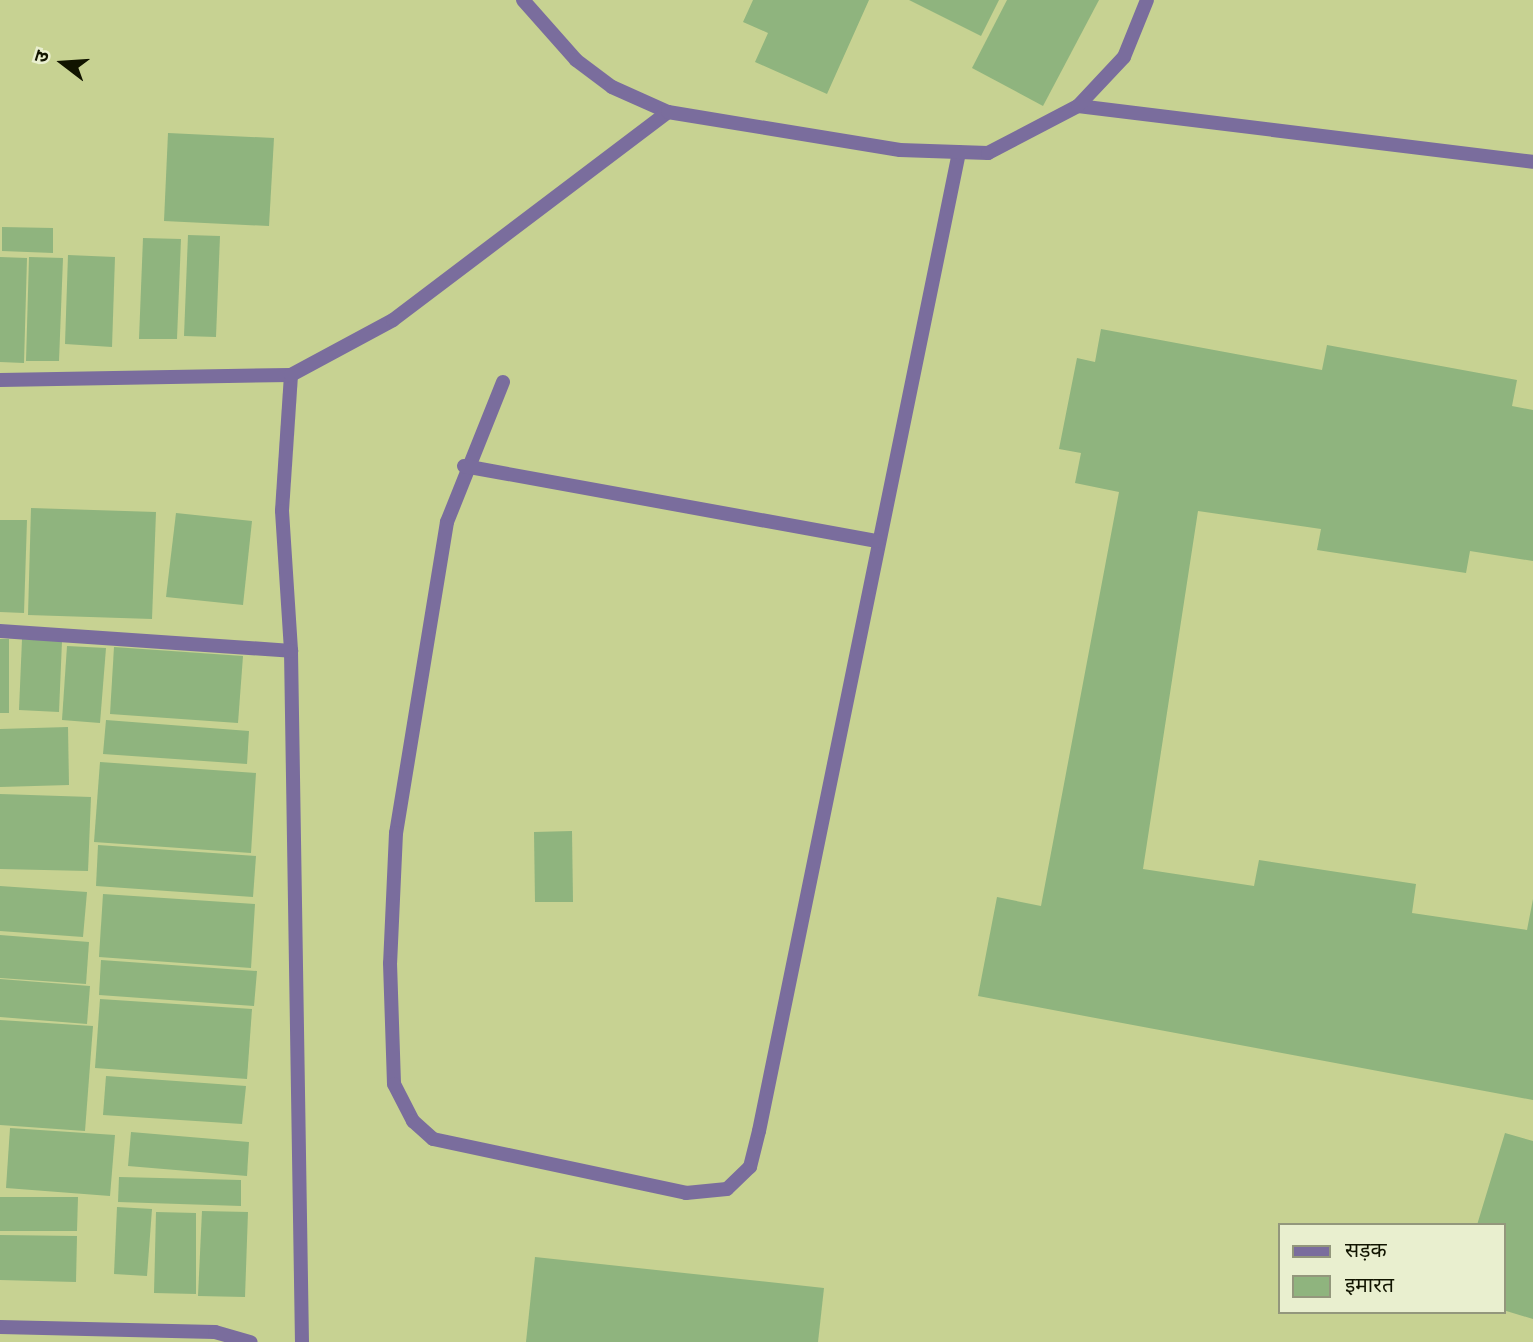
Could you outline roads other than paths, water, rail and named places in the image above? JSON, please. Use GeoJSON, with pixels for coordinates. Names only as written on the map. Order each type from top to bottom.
{"type":"FeatureCollection","features":[{"type":"Feature","properties":{"kind":"street"},"geometry":{"type":"LineString","coordinates":[[523,0],[576,60],[612,87],[668,112],[900,149],[988,153],[1078,106],[1124,57],[1147,0]]}},
{"type":"Feature","properties":{"kind":"street"},"geometry":{"type":"LineString","coordinates":[[1078,106],[1533,162]]}},
{"type":"Feature","properties":{"kind":"street"},"geometry":{"type":"LineString","coordinates":[[0,380],[291,375],[393,320],[668,112]]}},
{"type":"Feature","properties":{"kind":"street"},"geometry":{"type":"LineString","coordinates":[[503,382],[464,466],[447,522],[396,833],[390,963],[394,1084],[413,1121],[433,1139],[686,1194],[727,1189],[750,1167],[959,152]]}},
{"type":"Feature","properties":{"kind":"street"},"geometry":{"type":"LineString","coordinates":[[291,375],[282,511],[291,651],[302,1342]]}},
{"type":"Feature","properties":{"kind":"street"},"geometry":{"type":"LineString","coordinates":[[464,466],[877,541]]}},
{"type":"Feature","properties":{"kind":"street"},"geometry":{"type":"LineString","coordinates":[[0,631],[291,651]]}},
{"type":"Feature","properties":{"kind":"street"},"geometry":{"type":"LineString","coordinates":[[0,1327],[215,1332],[251,1342]]}}]}
